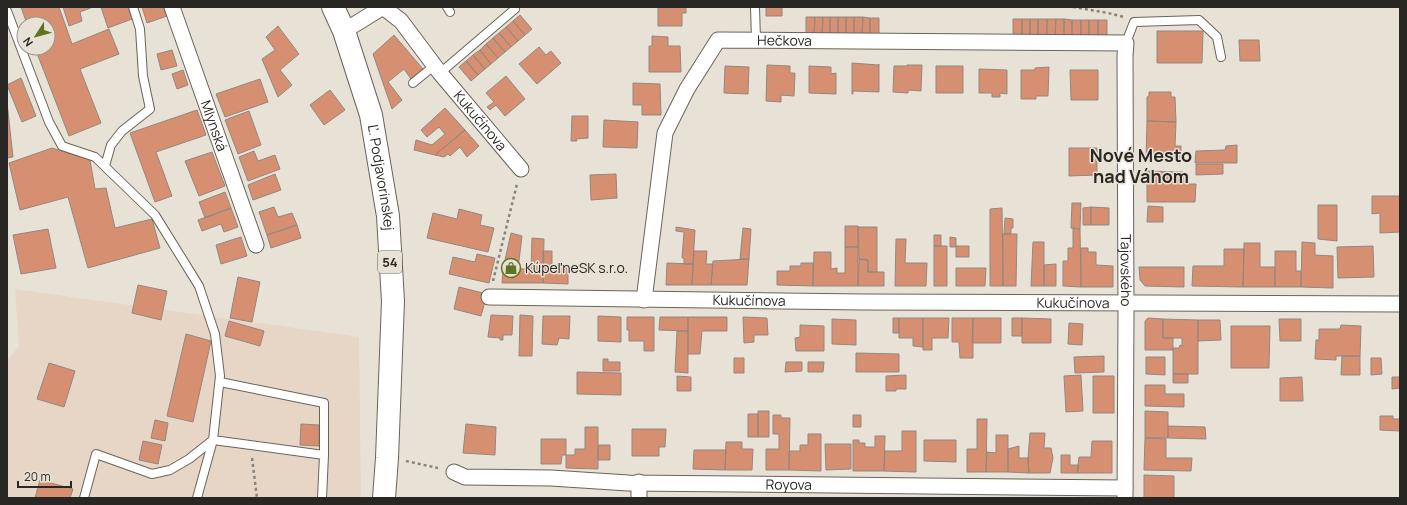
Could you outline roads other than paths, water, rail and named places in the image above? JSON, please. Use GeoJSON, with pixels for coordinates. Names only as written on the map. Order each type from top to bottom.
{"type":"FeatureCollection","features":[{"type":"Feature","properties":{"kind":"main road","name":"Ľ. Podjavorinskej"},"geometry":{"type":"LineString","coordinates":[[333,7],[344,31],[372,115],[388,216],[392,301],[387,458],[384,498]]}},
{"type":"Feature","properties":{"kind":"street","name":"Mlynská"},"geometry":{"type":"LineString","coordinates":[[172,7],[256,245]]}},
{"type":"Feature","properties":{"kind":"street","name":"Kukučínova"},"geometry":{"type":"LineString","coordinates":[[344,31],[383,7],[401,21],[437,69],[521,170]]}},
{"type":"Feature","properties":{"kind":"street","name":"Hečkova"},"geometry":{"type":"LineString","coordinates":[[644,300],[665,134],[687,90],[718,40],[1126,43]]}},
{"type":"Feature","properties":{"kind":"street","name":"Tajovského"},"geometry":{"type":"LineString","coordinates":[[1125,493],[1126,43]]}},
{"type":"Feature","properties":{"kind":"street","name":"Kukučínova"},"geometry":{"type":"LineString","coordinates":[[489,298],[1400,304]]}},
{"type":"Feature","properties":{"kind":"street","name":"Royova"},"geometry":{"type":"LineString","coordinates":[[454,472],[465,477],[551,478],[628,483],[639,482],[1125,493]]}},
{"type":"Feature","properties":{"kind":"street"},"geometry":{"type":"LineString","coordinates":[[639,482],[639,498]]}},
{"type":"Feature","properties":{"kind":"lane"},"geometry":{"type":"LineString","coordinates":[[105,166],[111,145],[122,131],[150,110],[143,76],[140,29],[133,7]]}},
{"type":"Feature","properties":{"kind":"lane"},"geometry":{"type":"LineString","coordinates":[[755,7],[756,40]]}},
{"type":"Feature","properties":{"kind":"lane"},"geometry":{"type":"LineString","coordinates":[[413,83],[437,69],[515,9]]}},
{"type":"Feature","properties":{"kind":"lane"},"geometry":{"type":"LineString","coordinates":[[7,11],[49,122],[62,146],[95,157],[155,215],[199,286],[214,334],[220,382],[213,440],[197,498]]}},
{"type":"Feature","properties":{"kind":"lane"},"geometry":{"type":"LineString","coordinates":[[1126,43],[1134,22],[1199,20],[1217,37],[1221,57]]}},
{"type":"Feature","properties":{"kind":"lane"},"geometry":{"type":"LineString","coordinates":[[220,382],[324,403],[322,498]]}},
{"type":"Feature","properties":{"kind":"lane"},"geometry":{"type":"LineString","coordinates":[[84,498],[96,454],[152,474],[170,470],[189,459],[213,440],[324,456]]}},
{"type":"Feature","properties":{"kind":"place","name":"KúpeľneSK s.r.o."},"geometry":{"type":"Point","coordinates":[511,268]}},
{"type":"Feature","properties":{"kind":"district","name":"Nové Mesto nad Váhom"},"geometry":{"type":"Point","coordinates":[1141,166]}}]}
